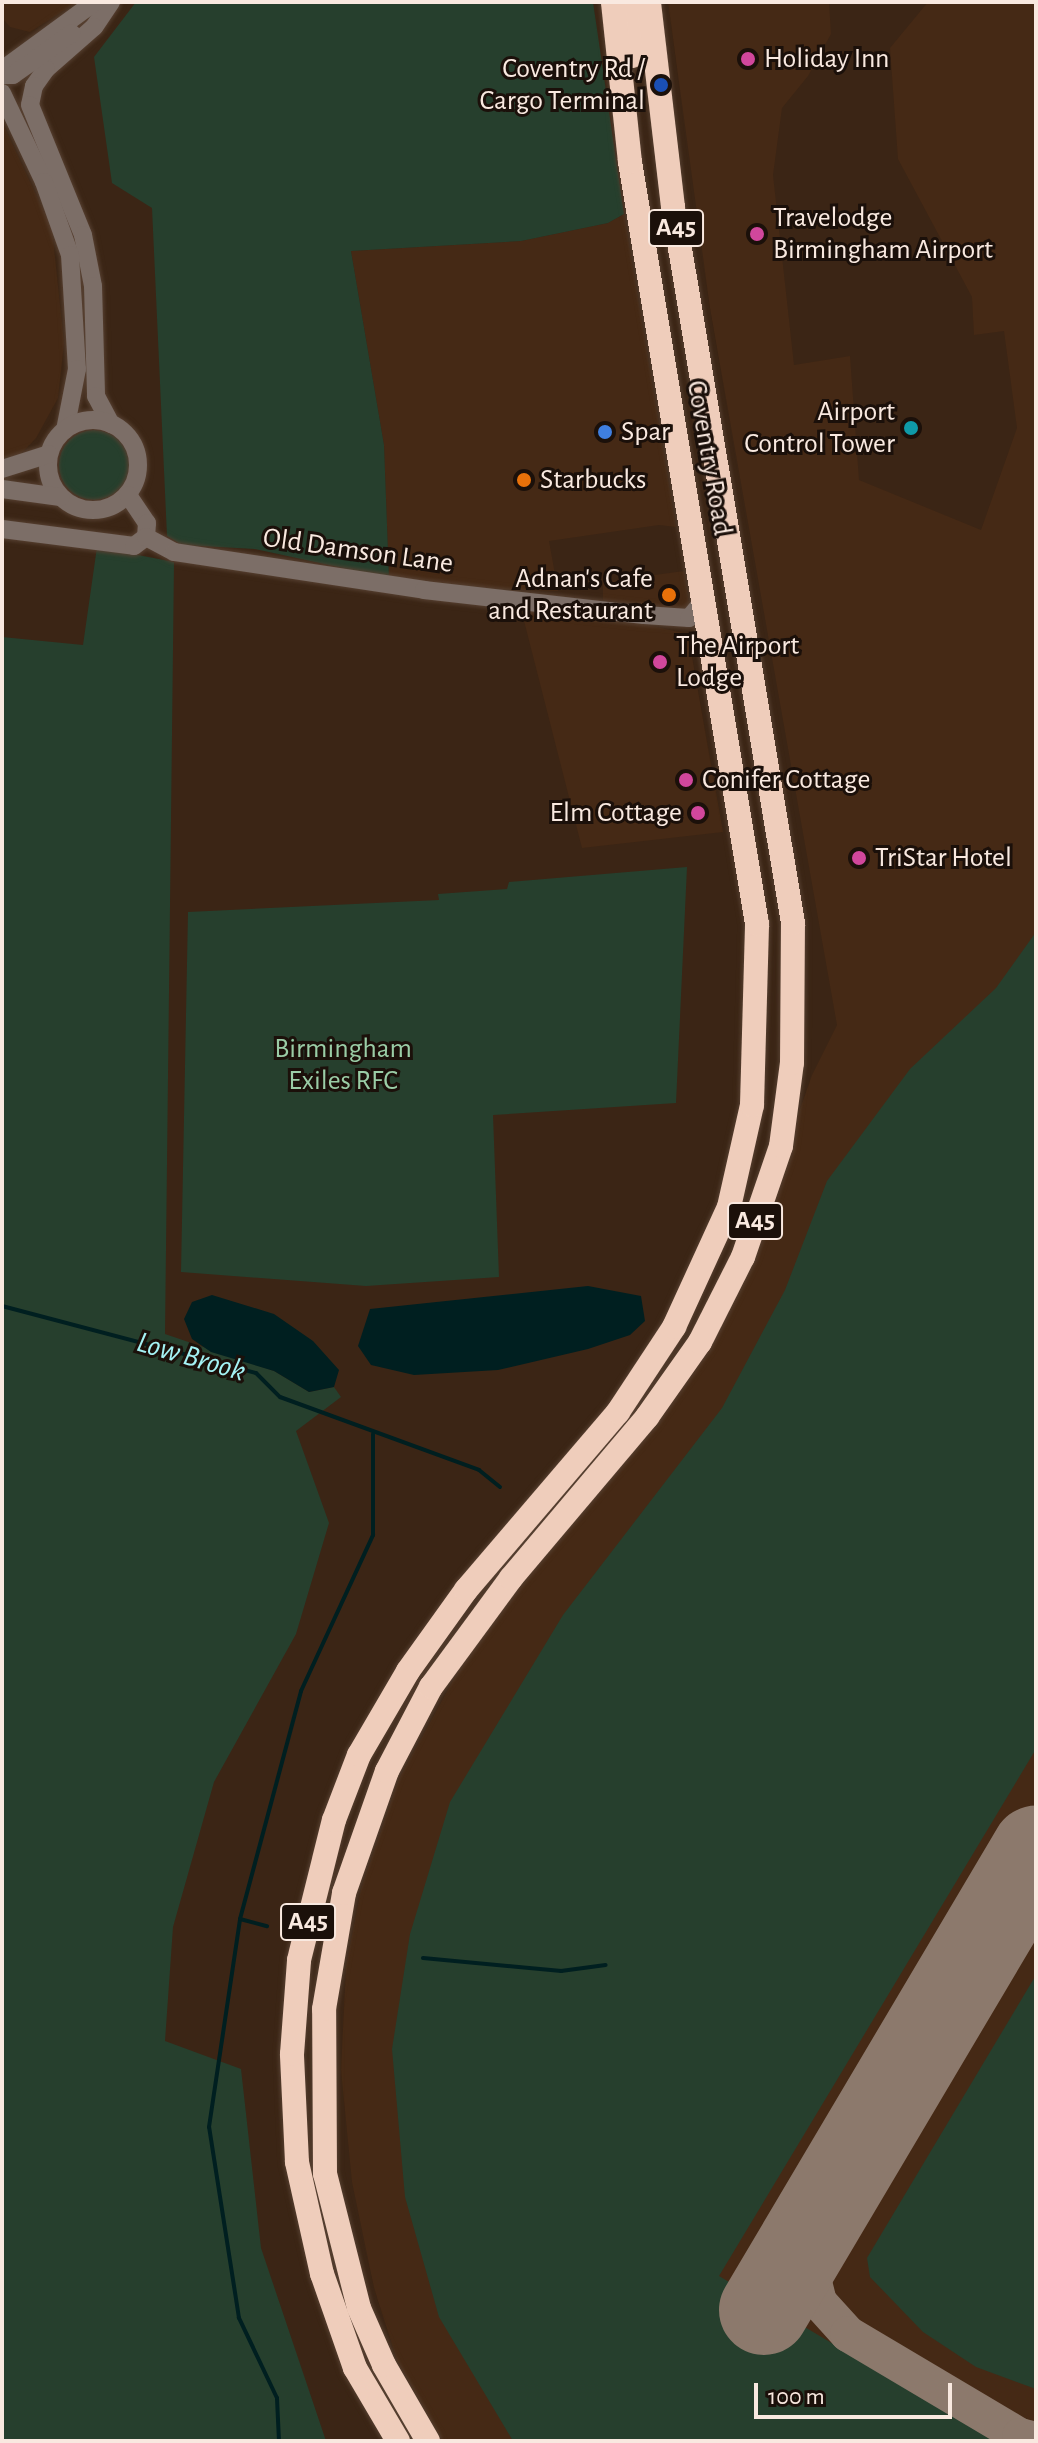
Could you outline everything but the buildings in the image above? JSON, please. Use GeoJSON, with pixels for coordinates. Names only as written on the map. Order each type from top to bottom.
{"type":"FeatureCollection","features":[{"type":"Feature","properties":{"kind":"highway","name":"Coventry Road"},"geometry":{"type":"LineString","coordinates":[[398,2441],[355,2368],[307,2218],[297,2162],[292,2054],[299,1960],[339,1807],[359,1755],[408,1671],[466,1590],[618,1412],[701,1278],[729,1207],[752,1105],[757,924],[630,162],[613,2]]}},
{"type":"Feature","properties":{"kind":"highway"},"geometry":{"type":"LineString","coordinates":[[630,162],[631,2]]}},
{"type":"Feature","properties":{"kind":"highway","name":"Coventry Road"},"geometry":{"type":"LineString","coordinates":[[428,2441],[384,2365],[359,2308],[325,2174],[324,2009],[344,1893],[387,1771],[431,1687],[511,1578],[647,1417],[700,1342],[743,1257],[781,1146],[792,1063],[793,923],[673,207],[649,2]]}},
{"type":"Feature","properties":{"kind":"street"},"geometry":{"type":"LineString","coordinates":[[2,72],[13,75],[103,5]]}},
{"type":"Feature","properties":{"kind":"street"},"geometry":{"type":"LineString","coordinates":[[2,489],[60,497],[76,507],[94,511],[128,495],[139,460],[132,442],[111,424],[96,396],[93,286],[83,235],[30,105],[34,86],[46,69],[87,34],[103,5]]}},
{"type":"Feature","properties":{"kind":"street"},"geometry":{"type":"LineString","coordinates":[[2,93],[44,182],[70,255],[77,309],[77,369],[65,430],[49,454],[50,477],[60,497]]}},
{"type":"Feature","properties":{"kind":"street"},"geometry":{"type":"LineString","coordinates":[[65,430],[83,421],[111,424]]}},
{"type":"Feature","properties":{"kind":"street"},"geometry":{"type":"LineString","coordinates":[[2,469],[49,454]]}},
{"type":"Feature","properties":{"kind":"street"},"geometry":{"type":"LineString","coordinates":[[2,529],[134,546],[146,537],[147,523],[128,495]]}},
{"type":"Feature","properties":{"kind":"street","name":"Old Damson Lane"},"geometry":{"type":"LineString","coordinates":[[146,537],[174,552],[424,590],[680,618],[695,614],[705,599]]}},
{"type":"Feature","properties":{"kind":"shaded area"},"geometry":{"type":"Polygon","coordinates":[[[2,2],[77,2],[30,32],[10,27],[2,18],[2,2]]]}},
{"type":"Feature","properties":{"kind":"shaded area"},"geometry":{"type":"Polygon","coordinates":[[[668,2],[829,2],[831,34],[808,76],[782,108],[773,175],[794,365],[850,356],[859,480],[981,530],[1017,428],[1004,331],[974,335],[972,297],[898,159],[890,48],[928,2],[1036,2],[1036,2441],[442,2441],[397,2360],[374,2288],[352,2182],[341,2070],[346,1967],[361,1889],[399,1779],[466,1657],[746,1264],[812,1075],[837,1025],[710,308],[668,2]]]}},
{"type":"Feature","properties":{"kind":"shaded area"},"geometry":{"type":"Polygon","coordinates":[[[2,122],[52,229],[64,343],[58,398],[36,438],[16,459],[2,457],[2,122]]]}},
{"type":"Feature","properties":{"kind":"shaded area"},"geometry":{"type":"Polygon","coordinates":[[[624,214],[676,527],[659,525],[549,541],[558,591],[448,587],[389,578],[384,445],[351,251],[521,241],[608,223],[624,214]]]}},
{"type":"Feature","properties":{"kind":"shaded area"},"geometry":{"type":"Polygon","coordinates":[[[684,571],[689,605],[685,609],[603,600],[603,582],[684,571]]]}},
{"type":"Feature","properties":{"kind":"shaded area"},"geometry":{"type":"Polygon","coordinates":[[[521,609],[602,615],[688,634],[723,832],[582,848],[521,609]]]}},
{"type":"Feature","properties":{"kind":"green space"},"geometry":{"type":"Polygon","coordinates":[[[136,2],[593,2],[624,214],[608,223],[521,241],[351,251],[384,445],[389,578],[255,549],[182,545],[167,536],[152,208],[112,183],[94,57],[136,2]]]}},
{"type":"Feature","properties":{"kind":"green space"},"geometry":{"type":"Polygon","coordinates":[[[101,430],[123,445],[129,465],[127,479],[119,490],[108,498],[87,500],[69,490],[61,479],[59,458],[69,440],[80,432],[101,430]]]}},
{"type":"Feature","properties":{"kind":"green space"},"geometry":{"type":"Polygon","coordinates":[[[97,547],[174,562],[165,1334],[274,1371],[309,1392],[334,1387],[341,1397],[296,1431],[329,1523],[296,1634],[214,1782],[173,1927],[165,2041],[241,2069],[261,2248],[326,2441],[2,2441],[2,637],[83,645],[97,547]]]}},
{"type":"Feature","properties":{"kind":"green space","name":"Birmingham Exiles RFC"},"geometry":{"type":"Polygon","coordinates":[[[687,867],[676,1103],[493,1115],[499,1277],[366,1286],[181,1272],[188,912],[439,900],[438,894],[507,889],[509,882],[687,867]]]}},
{"type":"Feature","properties":{"kind":"green space"},"geometry":{"type":"Polygon","coordinates":[[[1036,932],[1036,1749],[719,2276],[996,2441],[513,2441],[439,2317],[405,2197],[392,2049],[410,1934],[450,1802],[563,1615],[722,1408],[785,1290],[827,1181],[910,1069],[996,988],[1036,932]]]}},
{"type":"Feature","properties":{"kind":"green space"},"geometry":{"type":"Polygon","coordinates":[[[1036,1975],[1036,2389],[976,2367],[923,2332],[870,2277],[867,2258],[1036,1975]]]}},
{"type":"Feature","properties":{"kind":"water"},"geometry":{"type":"Polygon","coordinates":[[[588,1286],[641,1296],[645,1321],[630,1335],[588,1349],[498,1370],[414,1375],[371,1365],[358,1346],[370,1309],[588,1286]]]}},
{"type":"Feature","properties":{"kind":"water"},"geometry":{"type":"Polygon","coordinates":[[[212,1295],[274,1314],[313,1341],[339,1370],[334,1387],[309,1392],[274,1371],[211,1352],[192,1339],[184,1319],[192,1302],[212,1295]]]}},
{"type":"Feature","properties":{"kind":"waterway","name":"Low Brook"},"geometry":{"type":"LineString","coordinates":[[2,1306],[256,1373],[280,1397],[479,1470],[500,1487]]}},
{"type":"Feature","properties":{"kind":"waterway"},"geometry":{"type":"LineString","coordinates":[[279,2441],[277,2398],[239,2318],[209,2127],[240,1919],[301,1691],[373,1535],[373,1434]]}},
{"type":"Feature","properties":{"kind":"waterway"},"geometry":{"type":"LineString","coordinates":[[240,1919],[267,1926]]}},
{"type":"Feature","properties":{"kind":"waterway"},"geometry":{"type":"LineString","coordinates":[[423,1958],[561,1971],[606,1965]]}},
{"type":"Feature","properties":{"kind":"taxiway"},"geometry":{"type":"LineString","coordinates":[[822,2216],[810,2266],[819,2302],[848,2334],[1020,2436],[1036,2440]]}},
{"type":"Feature","properties":{"kind":"runway"},"geometry":{"type":"LineString","coordinates":[[764,2310],[1036,1851]]}},
{"type":"Feature","properties":{"kind":"place","name":"Holiday Inn"},"geometry":{"type":"Point","coordinates":[748,59]}},
{"type":"Feature","properties":{"kind":"place","name":"Coventry Rd / Cargo Terminal"},"geometry":{"type":"Point","coordinates":[661,85]}},
{"type":"Feature","properties":{"kind":"place","name":"Travelodge Birmingham Airport"},"geometry":{"type":"Point","coordinates":[757,234]}},
{"type":"Feature","properties":{"kind":"place","name":"Airport Control Tower"},"geometry":{"type":"Point","coordinates":[911,428]}},
{"type":"Feature","properties":{"kind":"place","name":"Spar"},"geometry":{"type":"Point","coordinates":[605,432]}},
{"type":"Feature","properties":{"kind":"place","name":"Starbucks"},"geometry":{"type":"Point","coordinates":[524,480]}},
{"type":"Feature","properties":{"kind":"place","name":"Adnan's Cafe and Restaurant"},"geometry":{"type":"Point","coordinates":[669,595]}},
{"type":"Feature","properties":{"kind":"place","name":"The Airport Lodge"},"geometry":{"type":"Point","coordinates":[660,662]}},
{"type":"Feature","properties":{"kind":"place","name":"Conifer Cottage"},"geometry":{"type":"Point","coordinates":[686,780]}},
{"type":"Feature","properties":{"kind":"place","name":"Elm Cottage"},"geometry":{"type":"Point","coordinates":[698,813]}},
{"type":"Feature","properties":{"kind":"place","name":"TriStar Hotel"},"geometry":{"type":"Point","coordinates":[859,858]}}]}
